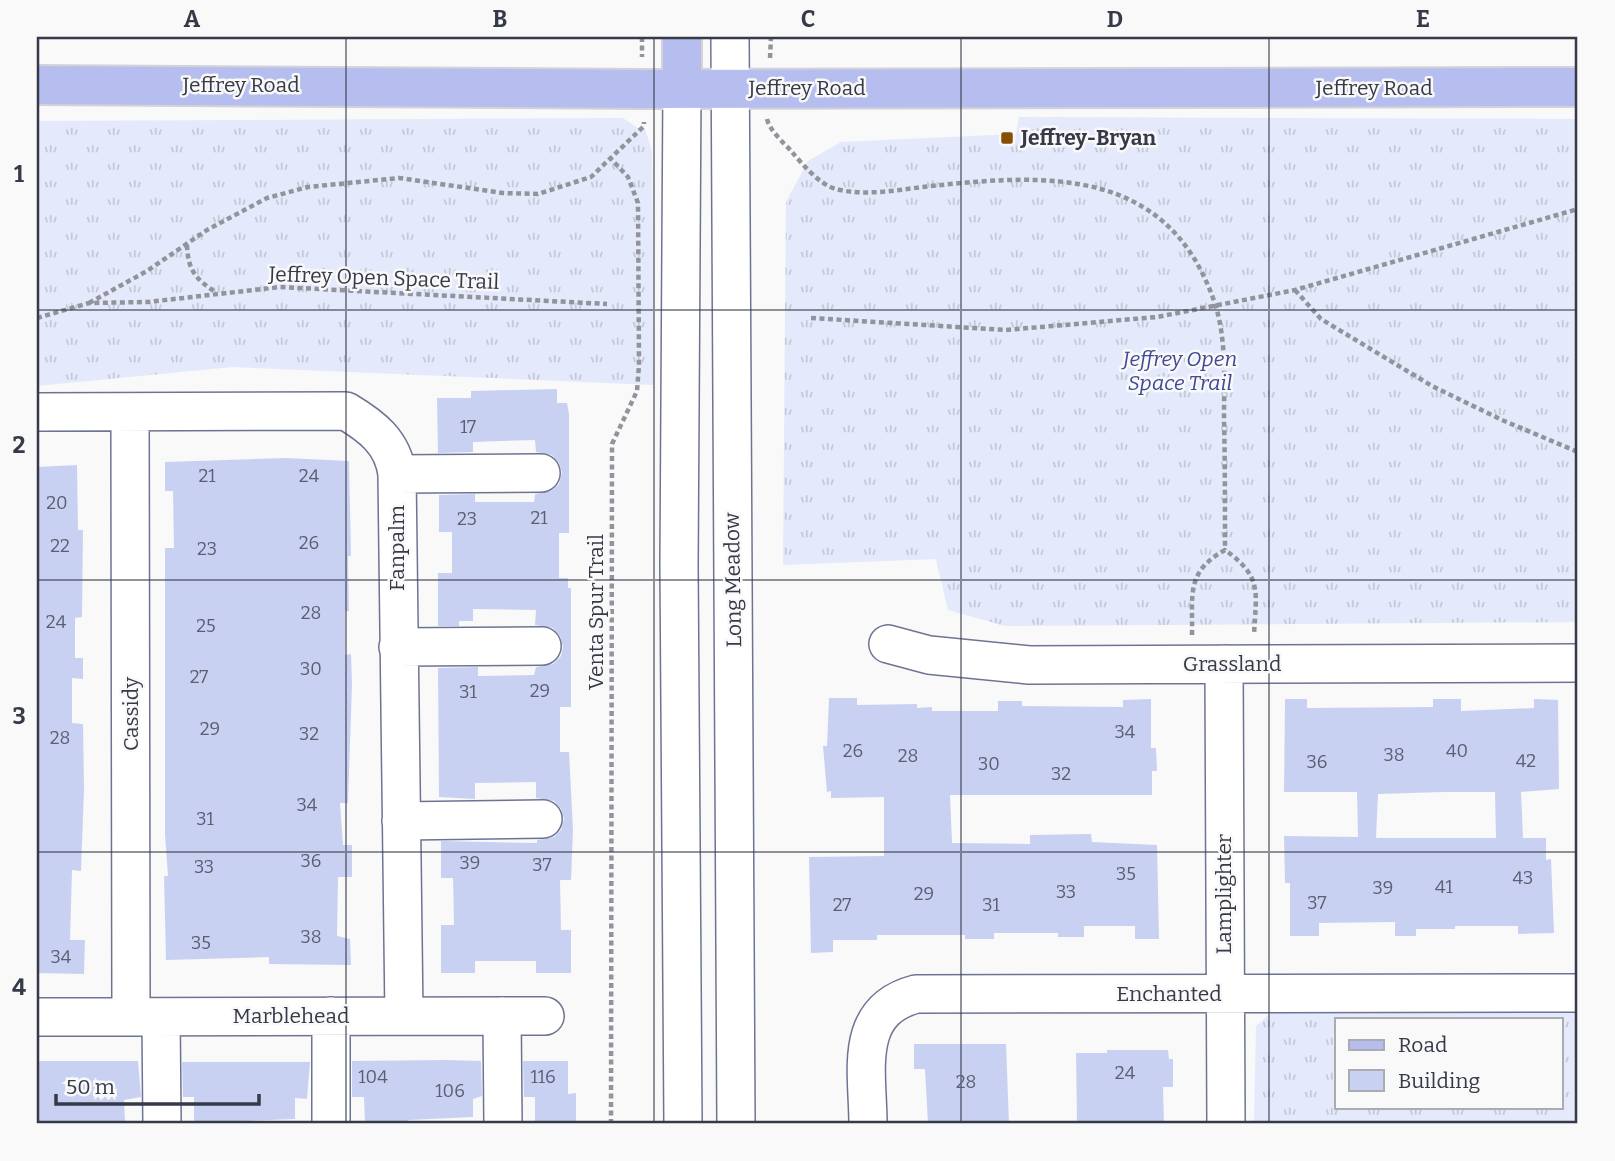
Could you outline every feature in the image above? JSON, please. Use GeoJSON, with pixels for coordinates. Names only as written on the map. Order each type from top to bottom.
{"type":"FeatureCollection","features":[{"type":"Feature","properties":{"kind":"main road"},"geometry":{"type":"LineString","coordinates":[[682,37],[682,88]]}},
{"type":"Feature","properties":{"kind":"main road","name":"Jeffrey Road"},"geometry":{"type":"LineString","coordinates":[[37,85],[682,88],[1578,87]]}},
{"type":"Feature","properties":{"kind":"street","name":"Long Meadow"},"geometry":{"type":"LineString","coordinates":[[730,37],[736,1124]]}},
{"type":"Feature","properties":{"kind":"street"},"geometry":{"type":"LineString","coordinates":[[682,88],[678,565],[683,1124]]}},
{"type":"Feature","properties":{"kind":"street","name":"Fanpalm"},"geometry":{"type":"LineString","coordinates":[[37,412],[346,411],[377,430],[396,463],[397,474],[404,1016]]}},
{"type":"Feature","properties":{"kind":"street","name":"Cassidy"},"geometry":{"type":"LineString","coordinates":[[130,412],[146,1017],[162,1124]]}},
{"type":"Feature","properties":{"kind":"street"},"geometry":{"type":"LineString","coordinates":[[397,474],[541,473]]}},
{"type":"Feature","properties":{"kind":"street","name":"Grassland"},"geometry":{"type":"LineString","coordinates":[[888,645],[929,655],[989,663],[1578,663]]}},
{"type":"Feature","properties":{"kind":"street"},"geometry":{"type":"LineString","coordinates":[[398,647],[542,646]]}},
{"type":"Feature","properties":{"kind":"street","name":"Lamplighter"},"geometry":{"type":"LineString","coordinates":[[1222,664],[1226,1124]]}},
{"type":"Feature","properties":{"kind":"street"},"geometry":{"type":"LineString","coordinates":[[401,821],[542,818]]}},
{"type":"Feature","properties":{"kind":"street","name":"Enchanted"},"geometry":{"type":"LineString","coordinates":[[868,1124],[868,1039],[874,1021],[886,1007],[900,999],[916,995],[1578,993]]}},
{"type":"Feature","properties":{"kind":"street"},"geometry":{"type":"LineString","coordinates":[[331,1016],[331,1124]]}},
{"type":"Feature","properties":{"kind":"street"},"geometry":{"type":"LineString","coordinates":[[502,1016],[503,1124]]}},
{"type":"Feature","properties":{"kind":"street","name":"Marblehead"},"geometry":{"type":"LineString","coordinates":[[37,1017],[545,1016]]}},
{"type":"Feature","properties":{"kind":"path"},"geometry":{"type":"LineString","coordinates":[[767,122],[819,179],[836,189],[899,189],[983,180],[1042,179],[1083,182],[1120,195],[1173,231],[1197,265],[1215,308],[1224,358],[1225,550],[1252,575],[1256,595],[1222,664]]}},
{"type":"Feature","properties":{"kind":"path"},"geometry":{"type":"LineString","coordinates":[[89,303],[148,271],[228,217],[267,198],[308,187],[398,178],[503,193],[538,194],[591,177],[612,160],[644,126]]}},
{"type":"Feature","properties":{"kind":"path","name":"Venta Spur Trail"},"geometry":{"type":"LineString","coordinates":[[611,1124],[612,444],[637,391],[639,365],[638,203],[628,177],[612,160]]}},
{"type":"Feature","properties":{"kind":"path"},"geometry":{"type":"LineString","coordinates":[[811,318],[1006,330],[1078,326],[1215,308],[1295,290],[1578,209]]}},
{"type":"Feature","properties":{"kind":"path"},"geometry":{"type":"LineString","coordinates":[[187,244],[188,267],[198,280],[217,293]]}},
{"type":"Feature","properties":{"kind":"path","name":"Jeffrey Open Space Trail"},"geometry":{"type":"LineString","coordinates":[[37,318],[89,303],[148,302],[280,287],[607,304]]}},
{"type":"Feature","properties":{"kind":"path"},"geometry":{"type":"LineString","coordinates":[[1295,290],[1321,319],[1432,386],[1502,420],[1578,452]]}},
{"type":"Feature","properties":{"kind":"path"},"geometry":{"type":"LineString","coordinates":[[1222,664],[1192,589],[1196,573],[1209,559],[1225,550]]}},
{"type":"Feature","properties":{"kind":"green space","name":"Jeffrey Open Space Trail"},"geometry":{"type":"Polygon","coordinates":[[[1019,117],[1578,119],[1578,622],[1005,626],[948,610],[936,559],[783,565],[786,202],[808,161],[841,142],[1016,134],[1019,117]]]}},
{"type":"Feature","properties":{"kind":"green space"},"geometry":{"type":"Polygon","coordinates":[[[623,118],[642,131],[644,126],[652,151],[654,385],[233,367],[37,386],[37,121],[623,118]]]}},
{"type":"Feature","properties":{"kind":"green space"},"geometry":{"type":"Polygon","coordinates":[[[1578,1012],[1578,1124],[1254,1124],[1256,1026],[1271,1013],[1578,1012]]]}},
{"type":"Feature","properties":{"kind":"building"},"geometry":{"type":"Polygon","coordinates":[[[557,389],[557,403],[567,403],[569,414],[569,533],[559,533],[559,578],[568,578],[568,588],[571,588],[571,707],[560,707],[560,752],[569,752],[573,830],[571,880],[560,880],[561,930],[571,930],[571,973],[536,973],[536,961],[475,961],[475,973],[441,973],[441,925],[454,925],[453,878],[441,878],[441,841],[537,843],[537,840],[554,837],[561,830],[564,819],[561,809],[554,801],[536,798],[536,782],[475,783],[475,799],[439,797],[438,668],[478,667],[478,676],[534,675],[536,667],[553,664],[561,656],[563,647],[560,636],[553,628],[535,625],[536,610],[473,609],[473,621],[459,621],[459,626],[438,626],[438,573],[452,573],[452,532],[439,532],[439,495],[475,494],[475,502],[534,502],[535,494],[551,491],[559,484],[562,472],[552,455],[536,452],[535,440],[473,442],[473,452],[438,453],[437,398],[471,398],[471,391],[557,389]]]}},
{"type":"Feature","properties":{"kind":"building"},"geometry":{"type":"Polygon","coordinates":[[[286,458],[349,461],[351,556],[348,556],[349,611],[345,611],[345,655],[351,654],[352,684],[348,803],[340,803],[343,845],[352,845],[352,877],[338,877],[337,936],[350,939],[351,965],[269,964],[269,957],[166,960],[164,876],[168,876],[165,835],[165,548],[174,548],[173,491],[165,491],[165,462],[286,458]]]}},
{"type":"Feature","properties":{"kind":"building"},"geometry":{"type":"Polygon","coordinates":[[[77,465],[78,530],[83,530],[82,617],[75,618],[75,658],[83,658],[83,679],[72,678],[72,723],[83,724],[84,789],[81,871],[72,870],[70,940],[85,940],[84,974],[37,973],[37,467],[77,465]]]}},
{"type":"Feature","properties":{"kind":"building"},"geometry":{"type":"Polygon","coordinates":[[[829,698],[857,698],[857,705],[917,704],[917,708],[932,707],[932,711],[998,711],[998,701],[1022,701],[1022,706],[1123,707],[1123,700],[1151,699],[1151,748],[1156,748],[1157,771],[1152,771],[1152,795],[950,795],[952,843],[1030,844],[1030,835],[1091,834],[1092,842],[1157,845],[1159,939],[1135,939],[1135,926],[1084,926],[1084,937],[1058,937],[1058,933],[994,933],[994,939],[965,939],[965,935],[877,935],[877,940],[833,940],[833,952],[811,953],[809,857],[884,856],[884,797],[831,798],[831,791],[827,792],[823,746],[827,746],[829,698]]]}},
{"type":"Feature","properties":{"kind":"building"},"geometry":{"type":"Polygon","coordinates":[[[1285,699],[1307,699],[1307,708],[1433,707],[1433,699],[1461,699],[1461,711],[1534,708],[1534,699],[1558,700],[1559,789],[1521,792],[1523,838],[1546,838],[1546,860],[1551,859],[1554,933],[1518,934],[1518,926],[1455,926],[1455,929],[1416,929],[1416,936],[1395,936],[1395,922],[1319,923],[1319,936],[1290,936],[1290,883],[1285,883],[1284,836],[1358,837],[1357,792],[1284,792],[1285,699]],[[1495,792],[1378,794],[1376,838],[1496,838],[1495,792]]]}},
{"type":"Feature","properties":{"kind":"building"},"geometry":{"type":"Polygon","coordinates":[[[914,1044],[1006,1044],[1009,1124],[928,1124],[925,1069],[914,1069],[914,1044]]]}},
{"type":"Feature","properties":{"kind":"building"},"geometry":{"type":"Polygon","coordinates":[[[1107,1050],[1168,1050],[1169,1059],[1173,1059],[1173,1087],[1163,1087],[1164,1124],[1077,1124],[1076,1053],[1107,1053],[1107,1050]]]}},
{"type":"Feature","properties":{"kind":"building"},"geometry":{"type":"Polygon","coordinates":[[[37,1061],[138,1061],[141,1097],[124,1100],[125,1122],[37,1124],[37,1061]]]}},
{"type":"Feature","properties":{"kind":"building"},"geometry":{"type":"Polygon","coordinates":[[[352,1061],[481,1061],[482,1096],[473,1099],[473,1117],[408,1120],[408,1124],[365,1124],[364,1097],[352,1097],[352,1061]]]}},
{"type":"Feature","properties":{"kind":"building"},"geometry":{"type":"Polygon","coordinates":[[[523,1061],[568,1061],[568,1094],[576,1093],[576,1123],[535,1122],[535,1097],[524,1097],[523,1061]]]}},
{"type":"Feature","properties":{"kind":"building"},"geometry":{"type":"Polygon","coordinates":[[[182,1062],[310,1062],[307,1099],[295,1098],[295,1119],[194,1123],[194,1097],[183,1097],[182,1062]]]}},
{"type":"Feature","properties":{"kind":"place","name":"Jeffrey-Bryan"},"geometry":{"type":"Point","coordinates":[1007,138]}}]}
